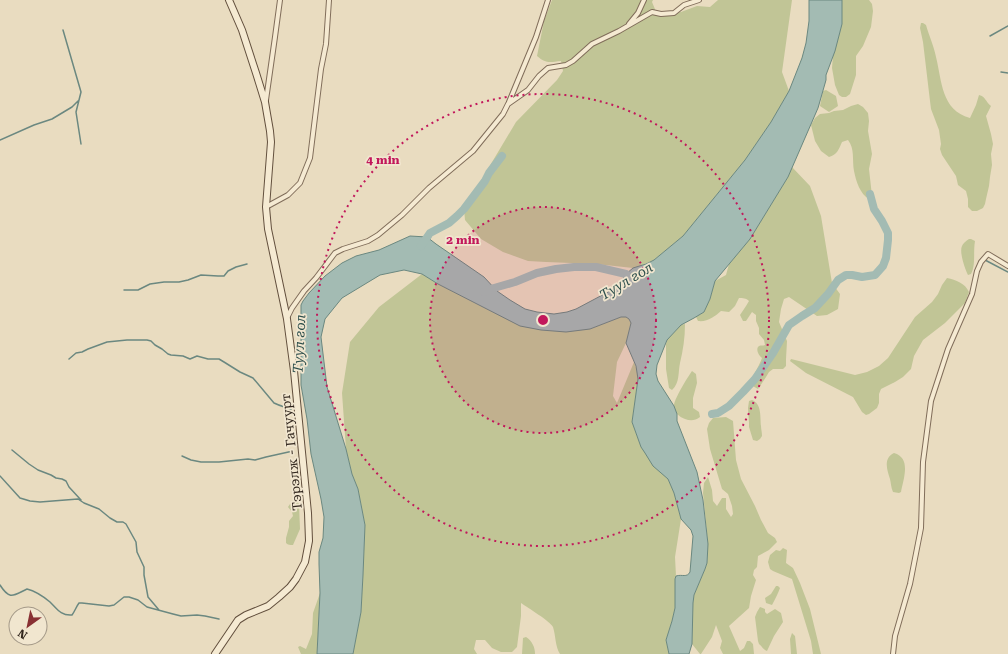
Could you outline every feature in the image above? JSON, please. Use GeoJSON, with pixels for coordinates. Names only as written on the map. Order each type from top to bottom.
{"type":"FeatureCollection","features":[{"type":"Feature","properties":{"kind":"main road","name":"Тэрэлж - Гачуурт"},"geometry":{"type":"LineString","coordinates":[[215,654],[238,620],[268,606],[290,586],[305,562],[309,541],[308,513],[294,371],[287,319],[268,229],[266,207],[271,142],[270,131],[265,102],[242,30],[229,0]]}},
{"type":"Feature","properties":{"kind":"street"},"geometry":{"type":"LineString","coordinates":[[265,102],[280,0]]}},
{"type":"Feature","properties":{"kind":"street"},"geometry":{"type":"LineString","coordinates":[[266,207],[288,195],[300,183],[310,158],[321,69],[326,44],[329,0]]}},
{"type":"Feature","properties":{"kind":"street"},"geometry":{"type":"LineString","coordinates":[[287,319],[292,308],[304,291],[316,278],[334,253],[368,241],[378,235],[402,215],[429,188],[473,151],[508,104],[536,37],[548,0]]}},
{"type":"Feature","properties":{"kind":"street"},"geometry":{"type":"LineString","coordinates":[[628,26],[638,13],[644,0]]}},
{"type":"Feature","properties":{"kind":"street"},"geometry":{"type":"LineString","coordinates":[[508,104],[528,90],[539,76],[548,68],[566,65],[592,44],[619,31],[652,12],[660,14],[674,13],[684,5],[698,0]]}},
{"type":"Feature","properties":{"kind":"street"},"geometry":{"type":"LineString","coordinates":[[893,654],[896,636],[910,584],[921,528],[923,462],[931,401],[948,349],[972,294],[980,262],[988,254],[1008,266]]}},
{"type":"Feature","properties":{"kind":"green space"},"geometry":{"type":"Polygon","coordinates":[[[552,0],[653,0],[652,2],[657,14],[681,12],[697,6],[710,7],[718,0],[792,0],[782,72],[789,91],[771,122],[745,160],[683,236],[654,260],[640,266],[633,268],[596,264],[528,261],[503,252],[481,239],[465,220],[464,209],[516,122],[557,80],[563,71],[561,61],[546,61],[537,56],[544,21],[552,0]]]}},
{"type":"Feature","properties":{"kind":"green space"},"geometry":{"type":"Polygon","coordinates":[[[842,0],[869,0],[872,4],[873,11],[871,27],[863,46],[856,56],[856,75],[850,94],[846,97],[839,95],[835,85],[832,68],[833,55],[842,24],[842,0]]]}},
{"type":"Feature","properties":{"kind":"green space"},"geometry":{"type":"Polygon","coordinates":[[[921,23],[926,25],[935,53],[944,94],[953,108],[960,114],[970,118],[979,95],[991,106],[986,116],[993,144],[991,154],[992,165],[985,204],[983,208],[977,211],[972,211],[968,207],[966,191],[958,185],[956,176],[942,155],[940,149],[941,144],[939,130],[931,109],[920,28],[921,23]]]}},
{"type":"Feature","properties":{"kind":"green space"},"geometry":{"type":"Polygon","coordinates":[[[826,90],[836,96],[838,106],[829,112],[820,106],[823,91],[826,90]]]}},
{"type":"Feature","properties":{"kind":"green space"},"geometry":{"type":"Polygon","coordinates":[[[858,104],[868,113],[869,121],[868,131],[872,154],[869,169],[872,196],[869,199],[863,194],[857,183],[854,171],[852,147],[848,140],[842,142],[836,153],[829,157],[821,151],[815,141],[811,125],[815,118],[820,114],[843,110],[858,104]]]}},
{"type":"Feature","properties":{"kind":"green space"},"geometry":{"type":"Polygon","coordinates":[[[792,167],[810,186],[821,216],[832,283],[840,294],[838,309],[827,315],[817,316],[789,297],[784,299],[779,322],[787,341],[786,366],[783,369],[773,369],[769,372],[758,389],[751,385],[762,358],[757,349],[760,346],[765,345],[764,340],[759,334],[756,315],[752,312],[746,321],[743,321],[740,315],[749,301],[739,298],[735,306],[729,312],[721,311],[708,320],[698,321],[696,317],[704,312],[710,299],[715,281],[726,275],[729,264],[750,239],[788,177],[792,167]]]}},
{"type":"Feature","properties":{"kind":"green space"},"geometry":{"type":"Polygon","coordinates":[[[969,239],[975,241],[973,270],[971,274],[968,275],[965,269],[961,249],[963,244],[969,239]]]}},
{"type":"Feature","properties":{"kind":"green space"},"geometry":{"type":"Polygon","coordinates":[[[422,274],[438,284],[493,312],[590,329],[621,317],[626,317],[629,319],[631,323],[626,343],[617,362],[613,396],[617,403],[634,362],[638,373],[638,379],[632,422],[641,447],[668,479],[674,493],[681,519],[675,557],[675,608],[666,640],[669,654],[560,654],[556,645],[553,627],[551,624],[521,603],[517,647],[512,652],[501,652],[492,648],[485,640],[476,640],[474,649],[477,654],[353,654],[361,612],[365,525],[358,489],[352,474],[346,449],[342,393],[350,342],[379,307],[422,274]]]}},
{"type":"Feature","properties":{"kind":"green space"},"geometry":{"type":"Polygon","coordinates":[[[947,278],[960,282],[965,286],[969,292],[965,303],[945,323],[923,340],[914,356],[911,369],[903,377],[881,389],[877,408],[869,414],[866,415],[862,412],[853,397],[806,373],[790,361],[791,359],[855,375],[867,372],[879,366],[888,358],[915,317],[932,302],[947,278]]]}},
{"type":"Feature","properties":{"kind":"green space"},"geometry":{"type":"Polygon","coordinates":[[[685,324],[684,344],[678,377],[675,387],[672,390],[669,388],[666,369],[666,344],[667,340],[681,325],[685,324]]]}},
{"type":"Feature","properties":{"kind":"green space"},"geometry":{"type":"Polygon","coordinates":[[[692,371],[696,374],[697,383],[693,398],[693,408],[699,412],[700,417],[687,420],[679,416],[674,405],[684,383],[692,371]]]}},
{"type":"Feature","properties":{"kind":"green space"},"geometry":{"type":"Polygon","coordinates":[[[752,400],[757,404],[760,415],[762,436],[757,441],[753,440],[749,427],[748,408],[749,401],[752,400]]]}},
{"type":"Feature","properties":{"kind":"green space"},"geometry":{"type":"Polygon","coordinates":[[[726,417],[733,421],[736,460],[741,479],[768,533],[775,538],[777,542],[769,550],[758,556],[757,567],[754,570],[753,575],[756,580],[749,608],[729,626],[740,651],[744,648],[747,641],[750,641],[753,644],[754,654],[723,654],[720,648],[722,641],[716,625],[712,637],[701,654],[692,644],[694,595],[707,563],[708,544],[703,493],[704,483],[708,477],[712,490],[713,501],[717,506],[722,498],[726,498],[726,509],[731,517],[733,514],[728,494],[722,489],[710,449],[707,429],[713,418],[726,417]]]}},
{"type":"Feature","properties":{"kind":"green space"},"geometry":{"type":"Polygon","coordinates":[[[894,453],[900,456],[905,464],[901,492],[899,493],[893,492],[887,468],[888,458],[894,453]]]}},
{"type":"Feature","properties":{"kind":"green space"},"geometry":{"type":"Polygon","coordinates":[[[294,501],[297,501],[299,504],[300,529],[293,545],[290,545],[286,543],[286,538],[289,521],[293,516],[288,507],[294,501]]]}},
{"type":"Feature","properties":{"kind":"green space"},"geometry":{"type":"Polygon","coordinates":[[[783,548],[787,550],[786,563],[793,568],[810,609],[821,654],[813,654],[811,641],[792,579],[770,569],[768,562],[770,555],[776,550],[780,551],[783,548]]]}},
{"type":"Feature","properties":{"kind":"green space"},"geometry":{"type":"Polygon","coordinates":[[[776,586],[780,588],[772,605],[766,603],[765,598],[771,594],[776,586]]]}},
{"type":"Feature","properties":{"kind":"green space"},"geometry":{"type":"Polygon","coordinates":[[[320,593],[317,654],[301,654],[298,647],[300,646],[306,649],[312,634],[313,613],[320,593]]]}},
{"type":"Feature","properties":{"kind":"green space"},"geometry":{"type":"Polygon","coordinates":[[[760,607],[765,609],[767,614],[775,609],[781,613],[783,622],[767,651],[764,650],[758,641],[755,617],[760,607]]]}},
{"type":"Feature","properties":{"kind":"green space"},"geometry":{"type":"Polygon","coordinates":[[[792,633],[795,636],[797,654],[791,654],[790,639],[792,633]]]}},
{"type":"Feature","properties":{"kind":"green space"},"geometry":{"type":"Polygon","coordinates":[[[526,637],[533,644],[535,654],[522,654],[523,638],[526,637]]]}},
{"type":"Feature","properties":{"kind":"water","name":"Туул гол"},"geometry":{"type":"Polygon","coordinates":[[[809,0],[842,0],[842,24],[835,51],[826,75],[818,108],[788,177],[750,239],[715,281],[710,299],[704,312],[681,325],[667,340],[657,365],[656,374],[658,381],[674,406],[677,414],[677,421],[697,472],[703,500],[708,544],[707,563],[694,595],[692,644],[689,654],[669,654],[666,640],[675,608],[675,579],[676,576],[686,575],[690,572],[693,536],[691,530],[681,519],[674,493],[668,479],[653,466],[641,447],[632,422],[638,379],[636,366],[626,343],[631,323],[629,319],[626,317],[621,317],[590,329],[566,332],[541,330],[520,326],[438,284],[422,274],[404,270],[380,275],[342,298],[325,319],[321,337],[327,387],[352,474],[358,489],[365,525],[361,612],[353,654],[317,654],[320,593],[319,552],[323,538],[324,517],[311,454],[301,385],[301,305],[309,293],[325,276],[342,263],[356,256],[379,250],[410,236],[427,237],[484,277],[497,291],[525,309],[554,314],[567,312],[576,309],[608,292],[621,283],[626,274],[633,268],[654,260],[683,236],[745,160],[771,122],[789,91],[802,58],[806,43],[809,21],[809,0]]]}},
{"type":"Feature","properties":{"kind":"waterway"},"geometry":{"type":"LineString","coordinates":[[990,36],[1008,26]]}},
{"type":"Feature","properties":{"kind":"waterway"},"geometry":{"type":"LineString","coordinates":[[63,30],[81,92],[76,112],[81,144]]}},
{"type":"Feature","properties":{"kind":"waterway"},"geometry":{"type":"LineString","coordinates":[[1001,72],[1008,73]]}},
{"type":"Feature","properties":{"kind":"waterway"},"geometry":{"type":"LineString","coordinates":[[0,140],[52,119],[72,107],[78,101]]}},
{"type":"Feature","properties":{"kind":"waterway"},"geometry":{"type":"LineString","coordinates":[[421,246],[430,233],[449,223],[464,209],[502,156]]}},
{"type":"Feature","properties":{"kind":"waterway"},"geometry":{"type":"LineString","coordinates":[[712,414],[718,413],[729,406],[743,392],[755,379],[773,353],[789,325],[815,308],[838,280],[846,275],[862,277],[875,275],[883,266],[886,258],[888,233],[874,209],[870,194]]}},
{"type":"Feature","properties":{"kind":"waterway"},"geometry":{"type":"LineString","coordinates":[[985,260],[1008,272]]}},
{"type":"Feature","properties":{"kind":"waterway"},"geometry":{"type":"LineString","coordinates":[[124,290],[138,290],[150,284],[179,282],[201,275],[224,276],[228,271],[247,264]]}},
{"type":"Feature","properties":{"kind":"waterway","name":"Туул гол"},"geometry":{"type":"LineString","coordinates":[[484,292],[537,273],[574,267],[596,267],[626,274],[633,282]]}},
{"type":"Feature","properties":{"kind":"waterway"},"geometry":{"type":"LineString","coordinates":[[69,359],[76,353],[107,342],[147,340],[151,341],[171,355],[183,356],[190,359],[197,356],[208,359],[219,359],[253,378],[274,403],[291,409]]}},
{"type":"Feature","properties":{"kind":"waterway"},"geometry":{"type":"LineString","coordinates":[[12,450],[38,470],[66,481],[69,487],[81,500]]}},
{"type":"Feature","properties":{"kind":"waterway"},"geometry":{"type":"LineString","coordinates":[[182,456],[201,462],[219,462],[248,459],[255,460],[293,451]]}},
{"type":"Feature","properties":{"kind":"waterway"},"geometry":{"type":"LineString","coordinates":[[0,476],[20,498],[40,502],[78,499],[99,509],[117,522],[123,522],[126,524],[136,542],[137,552],[144,567],[148,597],[159,610]]}},
{"type":"Feature","properties":{"kind":"waterway"},"geometry":{"type":"LineString","coordinates":[[0,585],[3,590],[10,595],[15,595],[27,589],[33,591],[48,600],[60,612],[68,615],[72,615],[79,603],[109,606],[114,605],[124,597],[129,597],[138,600],[147,607],[181,616],[197,615],[219,619]]}}]}
